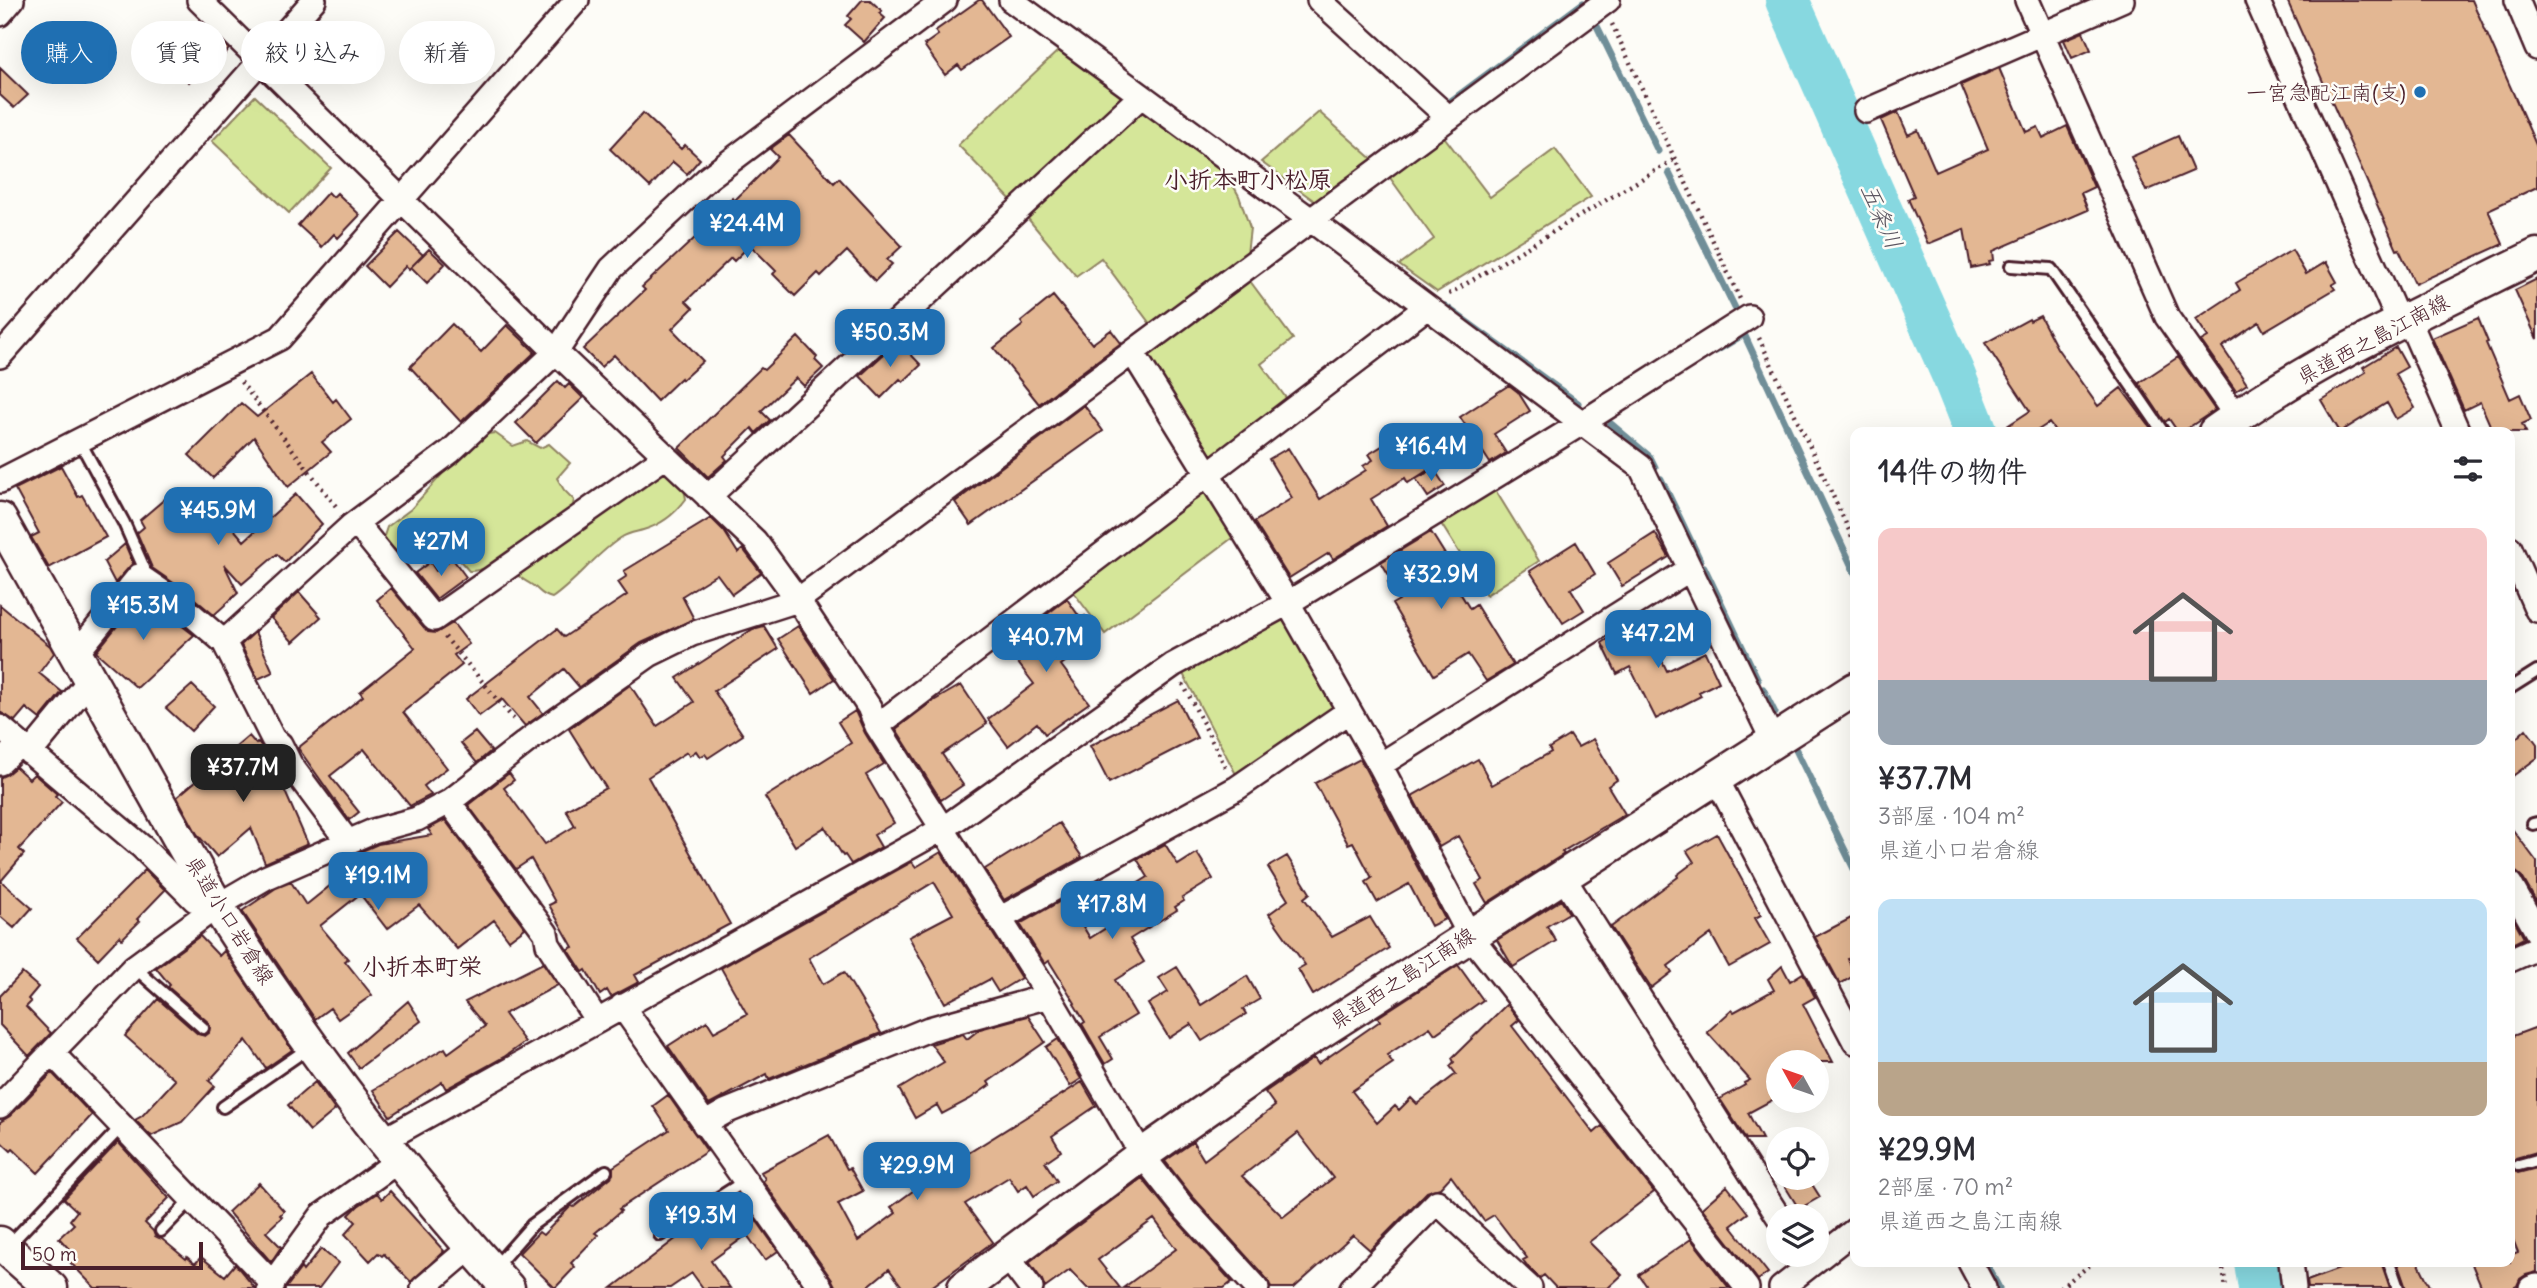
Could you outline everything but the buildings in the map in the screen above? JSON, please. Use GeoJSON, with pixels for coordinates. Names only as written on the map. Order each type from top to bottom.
{"type":"FeatureCollection","features":[{"type":"Feature","properties":{"kind":"main road","name":"県道西之島江南線"},"geometry":{"type":"LineString","coordinates":[[2226,425],[2316,368],[2403,320],[2537,255]]}},
{"type":"Feature","properties":{"kind":"main road","name":"県道小口岩倉線"},"geometry":{"type":"LineString","coordinates":[[0,519],[217,906],[244,948],[390,1151],[500,1279]]}},
{"type":"Feature","properties":{"kind":"main road","name":"県道西之島江南線"},"geometry":{"type":"LineString","coordinates":[[964,1288],[1142,1155],[1289,1052],[1469,934],[1850,693]]}},
{"type":"Feature","properties":{"kind":"main road"},"geometry":{"type":"LineString","coordinates":[[3,1246],[51,1288]]}},
{"type":"Feature","properties":{"kind":"street"},"geometry":{"type":"LineString","coordinates":[[0,13],[12,0]]}},
{"type":"Feature","properties":{"kind":"street"},"geometry":{"type":"LineString","coordinates":[[199,0],[241,41]]}},
{"type":"Feature","properties":{"kind":"street"},"geometry":{"type":"LineString","coordinates":[[296,21],[314,0]]}},
{"type":"Feature","properties":{"kind":"street"},"geometry":{"type":"LineString","coordinates":[[0,481],[280,338],[577,0]]}},
{"type":"Feature","properties":{"kind":"street"},"geometry":{"type":"LineString","coordinates":[[225,642],[354,524],[451,451],[556,352],[611,269],[708,178],[945,0]]}},
{"type":"Feature","properties":{"kind":"street"},"geometry":{"type":"LineString","coordinates":[[1011,0],[1641,467],[1773,741]]}},
{"type":"Feature","properties":{"kind":"street"},"geometry":{"type":"LineString","coordinates":[[1320,0],[1449,118]]}},
{"type":"Feature","properties":{"kind":"street"},"geometry":{"type":"LineString","coordinates":[[2027,0],[2167,317],[2226,425]]}},
{"type":"Feature","properties":{"kind":"street"},"geometry":{"type":"LineString","coordinates":[[1866,111],[2122,0]]}},
{"type":"Feature","properties":{"kind":"street"},"geometry":{"type":"LineString","coordinates":[[2257,0],[2403,320],[2456,427]]}},
{"type":"Feature","properties":{"kind":"street"},"geometry":{"type":"LineString","coordinates":[[2517,0],[2537,48]]}},
{"type":"Feature","properties":{"kind":"street"},"geometry":{"type":"LineString","coordinates":[[0,1106],[134,967],[217,906],[265,878],[373,831],[417,819],[449,802],[530,739],[649,656],[692,634],[798,600],[1605,2]]}},
{"type":"Feature","properties":{"kind":"street"},"geometry":{"type":"LineString","coordinates":[[0,356],[241,84]]}},
{"type":"Feature","properties":{"kind":"street"},"geometry":{"type":"LineString","coordinates":[[284,84],[556,352],[755,541],[869,707],[877,726],[1049,996],[1142,1155],[1182,1206],[1257,1288]]}},
{"type":"Feature","properties":{"kind":"street"},"geometry":{"type":"LineString","coordinates":[[708,497],[1141,96]]}},
{"type":"Feature","properties":{"kind":"street"},"geometry":{"type":"LineString","coordinates":[[877,726],[1427,307]]}},
{"type":"Feature","properties":{"kind":"street"},"geometry":{"type":"LineString","coordinates":[[52,1054],[192,1199],[271,1286],[323,1215],[390,1151],[622,1006],[944,828],[1173,665],[1288,603],[1749,317]]}},
{"type":"Feature","properties":{"kind":"street"},"geometry":{"type":"LineString","coordinates":[[1133,352],[1288,603],[1380,765],[1469,934],[1747,1288]]}},
{"type":"Feature","properties":{"kind":"street"},"geometry":{"type":"LineString","coordinates":[[354,524],[434,619],[666,456]]}},
{"type":"Feature","properties":{"kind":"street"},"geometry":{"type":"LineString","coordinates":[[2515,559],[2537,610]]}},
{"type":"Feature","properties":{"kind":"street"},"geometry":{"type":"LineString","coordinates":[[1380,765],[1690,569]]}},
{"type":"Feature","properties":{"kind":"street"},"geometry":{"type":"LineString","coordinates":[[0,764],[25,748],[83,667],[139,576],[177,602],[225,642],[273,739],[280,744],[290,764],[348,842]]}},
{"type":"Feature","properties":{"kind":"street"},"geometry":{"type":"LineString","coordinates":[[1001,918],[1237,788],[1349,711]]}},
{"type":"Feature","properties":{"kind":"street"},"geometry":{"type":"LineString","coordinates":[[0,727],[142,848],[195,901],[217,906]]}},
{"type":"Feature","properties":{"kind":"street"},"geometry":{"type":"LineString","coordinates":[[1716,778],[1850,1033]]}},
{"type":"Feature","properties":{"kind":"street"},"geometry":{"type":"LineString","coordinates":[[449,802],[546,933],[548,944],[597,1021]]}},
{"type":"Feature","properties":{"kind":"street"},"geometry":{"type":"LineString","coordinates":[[1563,877],[1770,1204]]}},
{"type":"Feature","properties":{"kind":"street"},"geometry":{"type":"LineString","coordinates":[[2515,893],[2537,934],[2515,955]]}},
{"type":"Feature","properties":{"kind":"street"},"geometry":{"type":"LineString","coordinates":[[704,1124],[725,1112],[929,1029],[1049,996]]}},
{"type":"Feature","properties":{"kind":"street"},"geometry":{"type":"LineString","coordinates":[[622,1006],[821,1288]]}},
{"type":"Feature","properties":{"kind":"street"},"geometry":{"type":"LineString","coordinates":[[1352,1288],[1437,1202],[1530,1288]]}},
{"type":"Feature","properties":{"kind":"street"},"geometry":{"type":"LineString","coordinates":[[1829,1246],[1850,1233]]}},
{"type":"Feature","properties":{"kind":"street"},"geometry":{"type":"LineString","coordinates":[[424,1288],[471,1247]]}},
{"type":"Feature","properties":{"kind":"street"},"geometry":{"type":"LineString","coordinates":[[1006,1255],[1031,1288]]}},
{"type":"Feature","properties":{"kind":"street"},"geometry":{"type":"LineString","coordinates":[[1782,1288],[1800,1267]]}},
{"type":"Feature","properties":{"kind":"street"},"geometry":{"type":"LineString","coordinates":[[1973,1267],[1984,1288]]}},
{"type":"Feature","properties":{"kind":"street"},"geometry":{"type":"LineString","coordinates":[[2292,1267],[2294,1288]]}},
{"type":"Feature","properties":{"kind":"street"},"geometry":{"type":"LineString","coordinates":[[2531,1288],[2537,1286]]}},
{"type":"Feature","properties":{"kind":"lane"},"geometry":{"type":"LineString","coordinates":[[2011,266],[2051,269],[2160,427]]}},
{"type":"Feature","properties":{"kind":"lane"},"geometry":{"type":"LineString","coordinates":[[79,440],[124,523],[144,568],[139,576]]}},
{"type":"Feature","properties":{"kind":"lane"},"geometry":{"type":"LineString","coordinates":[[2515,685],[2537,671]]}},
{"type":"Feature","properties":{"kind":"lane"},"geometry":{"type":"LineString","coordinates":[[134,967],[203,1028]]}},
{"type":"Feature","properties":{"kind":"lane"},"geometry":{"type":"LineString","coordinates":[[223,1107],[313,1044]]}},
{"type":"Feature","properties":{"kind":"lane"},"geometry":{"type":"LineString","coordinates":[[3,1246],[122,1126]]}},
{"type":"Feature","properties":{"kind":"lane"},"geometry":{"type":"LineString","coordinates":[[2519,1165],[2537,1160]]}},
{"type":"Feature","properties":{"kind":"lane"},"geometry":{"type":"LineString","coordinates":[[500,1279],[532,1225],[606,1171]]}},
{"type":"Feature","properties":{"kind":"lane"},"geometry":{"type":"LineString","coordinates":[[660,1235],[745,1181]]}},
{"type":"Feature","properties":{"kind":"lane"},"geometry":{"type":"LineString","coordinates":[[161,1231],[192,1199]]}},
{"type":"Feature","properties":{"kind":"lane"},"geometry":{"type":"LineString","coordinates":[[2391,1267],[2398,1288]]}},
{"type":"Feature","properties":{"kind":"path"},"geometry":{"type":"LineString","coordinates":[[1605,2],[1675,159],[1850,533]]}},
{"type":"Feature","properties":{"kind":"path"},"geometry":{"type":"LineString","coordinates":[[1427,307],[1675,159]]}},
{"type":"Feature","properties":{"kind":"path"},"geometry":{"type":"LineString","coordinates":[[228,365],[354,524]]}},
{"type":"Feature","properties":{"kind":"path"},"geometry":{"type":"LineString","coordinates":[[434,619],[435,626],[530,739]]}},
{"type":"Feature","properties":{"kind":"path"},"geometry":{"type":"LineString","coordinates":[[1173,665],[1237,788]]}},
{"type":"Feature","properties":{"kind":"path"},"geometry":{"type":"LineString","coordinates":[[2060,1288],[2087,1267]]}},
{"type":"Feature","properties":{"kind":"path"},"geometry":{"type":"LineString","coordinates":[[2223,1267],[2226,1288]]}},
{"type":"Feature","properties":{"kind":"green space"},"geometry":{"type":"Polygon","coordinates":[[[1061,48],[1121,95],[1121,104],[1014,203],[958,145],[1061,48]]]}},
{"type":"Feature","properties":{"kind":"green space"},"geometry":{"type":"Polygon","coordinates":[[[255,96],[331,168],[289,213],[212,141],[255,96]]]}},
{"type":"Feature","properties":{"kind":"green space"},"geometry":{"type":"Polygon","coordinates":[[[1135,112],[1146,112],[1226,172],[1239,196],[1250,228],[1247,254],[1151,325],[1101,258],[1076,276],[1024,214],[1135,112]]]}},
{"type":"Feature","properties":{"kind":"green space"},"geometry":{"type":"Polygon","coordinates":[[[1319,112],[1376,162],[1320,205],[1261,162],[1319,112]]]}},
{"type":"Feature","properties":{"kind":"green space"},"geometry":{"type":"Polygon","coordinates":[[[1442,134],[1490,197],[1555,149],[1591,197],[1437,292],[1399,265],[1434,239],[1388,175],[1442,134]]]}},
{"type":"Feature","properties":{"kind":"green space"},"geometry":{"type":"Polygon","coordinates":[[[1247,277],[1293,339],[1261,364],[1289,402],[1217,457],[1205,456],[1147,360],[1149,350],[1247,277]]]}},
{"type":"Feature","properties":{"kind":"green space"},"geometry":{"type":"Polygon","coordinates":[[[495,433],[513,446],[527,441],[540,448],[549,444],[570,463],[557,478],[574,500],[572,510],[522,548],[481,569],[469,571],[457,557],[451,555],[439,564],[431,558],[414,563],[393,549],[384,536],[387,527],[411,509],[444,472],[488,434],[495,433]]]}},
{"type":"Feature","properties":{"kind":"green space"},"geometry":{"type":"Polygon","coordinates":[[[666,470],[684,489],[686,499],[682,504],[662,522],[627,534],[612,544],[552,598],[520,578],[513,570],[655,473],[666,470]]]}},
{"type":"Feature","properties":{"kind":"green space"},"geometry":{"type":"Polygon","coordinates":[[[1205,488],[1236,535],[1105,634],[1071,589],[1205,488]]]}},
{"type":"Feature","properties":{"kind":"green space"},"geometry":{"type":"Polygon","coordinates":[[[1494,488],[1539,561],[1486,595],[1440,522],[1494,488]]]}},
{"type":"Feature","properties":{"kind":"green space"},"geometry":{"type":"Polygon","coordinates":[[[1279,619],[1290,623],[1336,703],[1333,715],[1238,778],[1182,672],[1279,619]]]}},
{"type":"Feature","properties":{"kind":"waterway","name":"五条川"},"geometry":{"type":"LineString","coordinates":[[1787,0],[1974,427]]}},
{"type":"Feature","properties":{"kind":"waterway"},"geometry":{"type":"LineString","coordinates":[[1451,101],[1583,3]]}},
{"type":"Feature","properties":{"kind":"waterway"},"geometry":{"type":"LineString","coordinates":[[1597,26],[1658,151]]}},
{"type":"Feature","properties":{"kind":"waterway"},"geometry":{"type":"LineString","coordinates":[[1669,173],[1735,308]]}},
{"type":"Feature","properties":{"kind":"waterway"},"geometry":{"type":"LineString","coordinates":[[1445,306],[1578,403]]}},
{"type":"Feature","properties":{"kind":"waterway"},"geometry":{"type":"LineString","coordinates":[[1716,351],[1744,334],[1850,562]]}},
{"type":"Feature","properties":{"kind":"waterway"},"geometry":{"type":"LineString","coordinates":[[1611,424],[1650,457],[1655,467]]}},
{"type":"Feature","properties":{"kind":"waterway"},"geometry":{"type":"LineString","coordinates":[[1661,479],[1700,560]]}},
{"type":"Feature","properties":{"kind":"waterway"},"geometry":{"type":"LineString","coordinates":[[1704,567],[1758,680]]}},
{"type":"Feature","properties":{"kind":"waterway"},"geometry":{"type":"LineString","coordinates":[[1763,689],[1775,713]]}},
{"type":"Feature","properties":{"kind":"waterway"},"geometry":{"type":"LineString","coordinates":[[1796,750],[1850,861]]}},
{"type":"Feature","properties":{"kind":"waterway"},"geometry":{"type":"LineString","coordinates":[[1988,1267],[1999,1288]]}},
{"type":"Feature","properties":{"kind":"waterway","name":"五条川"},"geometry":{"type":"LineString","coordinates":[[2257,1267],[2260,1288]]}},
{"type":"Feature","properties":{"kind":"place","name":"一宮急配江南(支)"},"geometry":{"type":"Point","coordinates":[2420,92]}},
{"type":"Feature","properties":{"kind":"district","name":"小折本町小松原"},"geometry":{"type":"Point","coordinates":[1248,179]}},
{"type":"Feature","properties":{"kind":"district","name":"小折本町栄"},"geometry":{"type":"Point","coordinates":[422,966]}}]}
